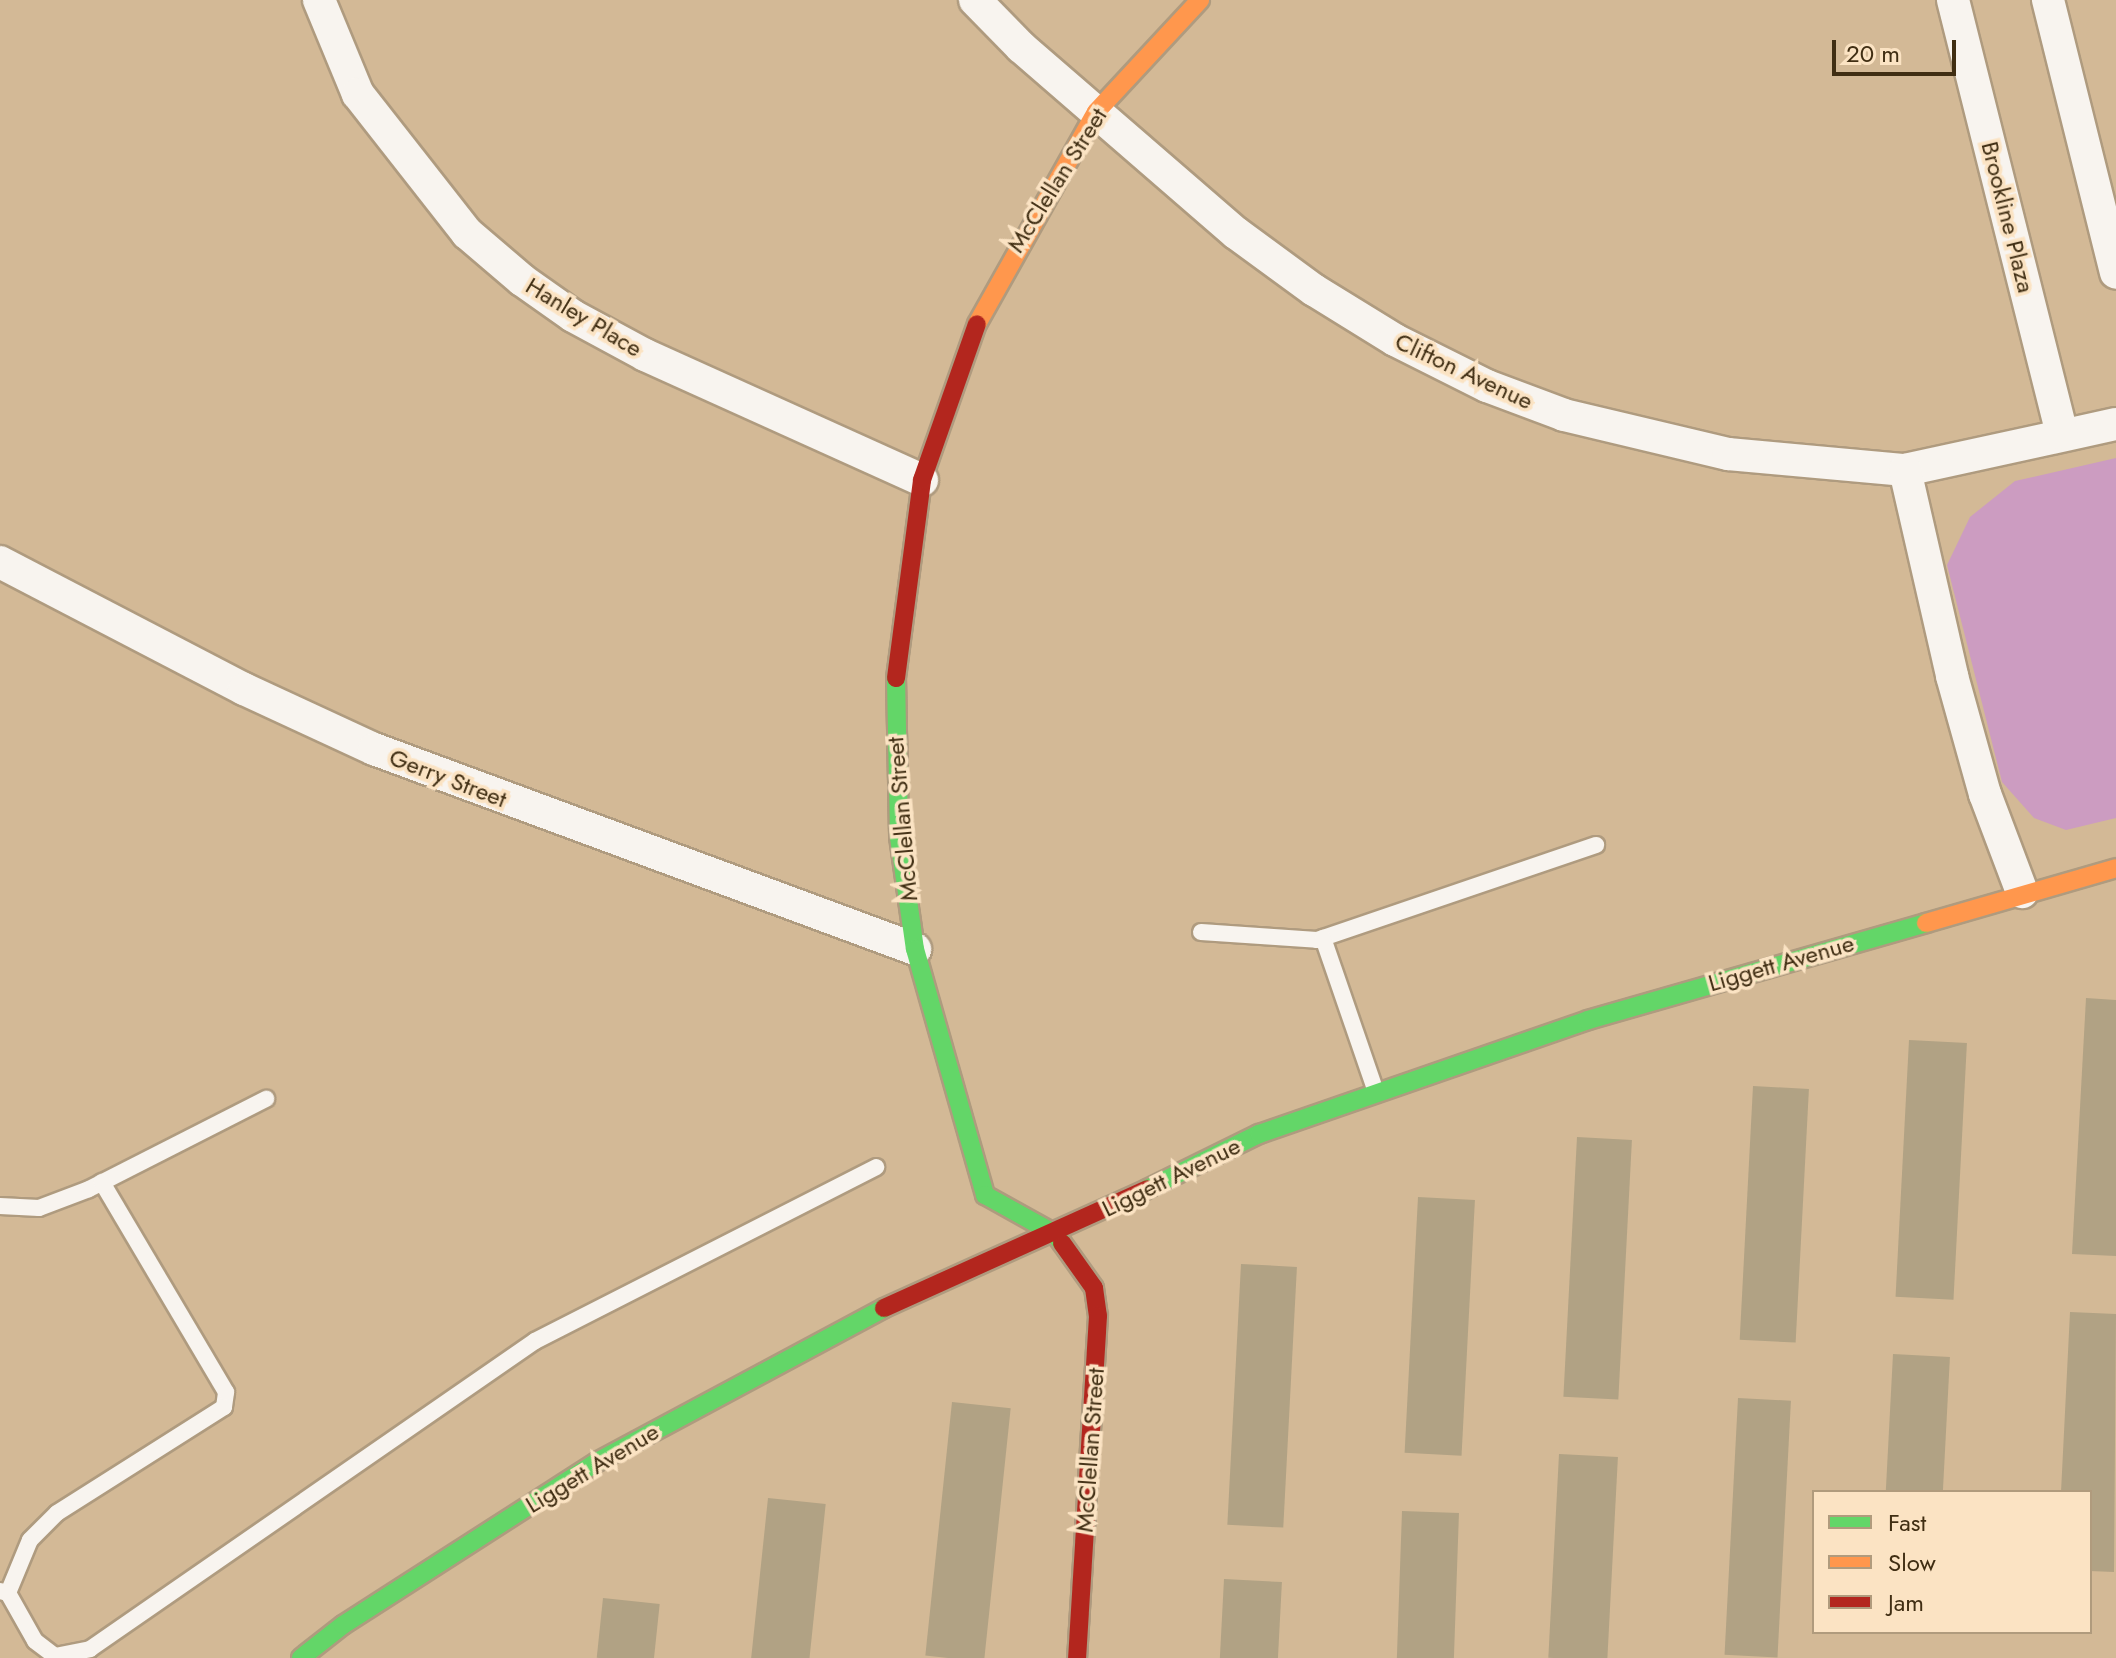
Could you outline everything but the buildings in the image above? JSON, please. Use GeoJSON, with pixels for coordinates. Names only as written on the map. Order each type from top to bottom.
{"type":"FeatureCollection","features":[{"type":"Feature","properties":{"kind":"street","name":"Hanley Place"},"geometry":{"type":"LineString","coordinates":[[319,0],[358,94],[467,233],[522,280],[573,316],[645,355],[922,480]]}},
{"type":"Feature","properties":{"kind":"street","name":"Clifton Avenue"},"geometry":{"type":"LineString","coordinates":[[975,0],[1096,112],[1236,233],[1314,290],[1395,340],[1487,386],[1564,415],[1667,442],[1743,456],[1905,470],[2116,424]]}},
{"type":"Feature","properties":{"kind":"street","name":"McClellan Street"},"geometry":{"type":"LineString","coordinates":[[1077,1658],[1098,1316],[1094,1288],[1055,1234],[985,1195],[915,949],[899,837],[893,709],[900,614],[922,480],[983,306],[1096,112],[1200,0]]}},
{"type":"Feature","properties":{"kind":"street","name":"Brookline Plaza"},"geometry":{"type":"LineString","coordinates":[[1953,0],[2062,434]]}},
{"type":"Feature","properties":{"kind":"street"},"geometry":{"type":"LineString","coordinates":[[2048,0],[2116,273]]}},
{"type":"Feature","properties":{"kind":"street"},"geometry":{"type":"LineString","coordinates":[[1905,470],[1956,691],[1985,794],[2022,892]]}},
{"type":"Feature","properties":{"kind":"street","name":"Gerry Street"},"geometry":{"type":"LineString","coordinates":[[0,562],[244,689],[374,749],[915,949]]}},
{"type":"Feature","properties":{"kind":"street","name":"Liggett Avenue"},"geometry":{"type":"LineString","coordinates":[[301,1658],[343,1625],[597,1462],[721,1391],[906,1297],[1055,1234],[1259,1134],[1588,1020],[2022,892],[2116,868]]}},
{"type":"Feature","properties":{"kind":"lane"},"geometry":{"type":"LineString","coordinates":[[1201,932],[1275,940],[1323,938],[1596,845]]}},
{"type":"Feature","properties":{"kind":"lane"},"geometry":{"type":"LineString","coordinates":[[1323,938],[1377,1093]]}},
{"type":"Feature","properties":{"kind":"lane"},"geometry":{"type":"LineString","coordinates":[[0,1206],[39,1208],[102,1182],[266,1099]]}},
{"type":"Feature","properties":{"kind":"lane"},"geometry":{"type":"LineString","coordinates":[[102,1182],[226,1392],[224,1407],[57,1513],[30,1540],[4,1592],[35,1641],[55,1656],[90,1649],[535,1341],[876,1167]]}},
{"type":"Feature","properties":{"kind":"shaded area"},"geometry":{"type":"Polygon","coordinates":[[[2116,458],[2116,818],[2066,830],[2034,818],[2002,782],[1947,565],[1970,517],[2015,481],[2116,458]]]}},
{"type":"Feature","properties":{"kind":"traffic: fast"},"geometry":{"type":"LineString","coordinates":[[896,678],[899,837],[915,949],[985,1195],[1055,1234],[1062,1243]]}},
{"type":"Feature","properties":{"kind":"traffic: fast"},"geometry":{"type":"LineString","coordinates":[[1147,1189],[1259,1134],[1588,1020],[1926,923]]}},
{"type":"Feature","properties":{"kind":"traffic: fast"},"geometry":{"type":"LineString","coordinates":[[301,1658],[343,1625],[597,1462],[884,1308]]}},
{"type":"Feature","properties":{"kind":"traffic: slow"},"geometry":{"type":"LineString","coordinates":[[977,324],[1096,112],[1200,0]]}},
{"type":"Feature","properties":{"kind":"traffic: slow"},"geometry":{"type":"LineString","coordinates":[[1926,923],[2116,868]]}},
{"type":"Feature","properties":{"kind":"traffic: jam"},"geometry":{"type":"LineString","coordinates":[[896,678],[922,480],[977,324]]}},
{"type":"Feature","properties":{"kind":"traffic: jam"},"geometry":{"type":"LineString","coordinates":[[884,1308],[1147,1189]]}},
{"type":"Feature","properties":{"kind":"traffic: jam"},"geometry":{"type":"LineString","coordinates":[[1062,1243],[1094,1288],[1098,1316],[1077,1658]]}}]}
